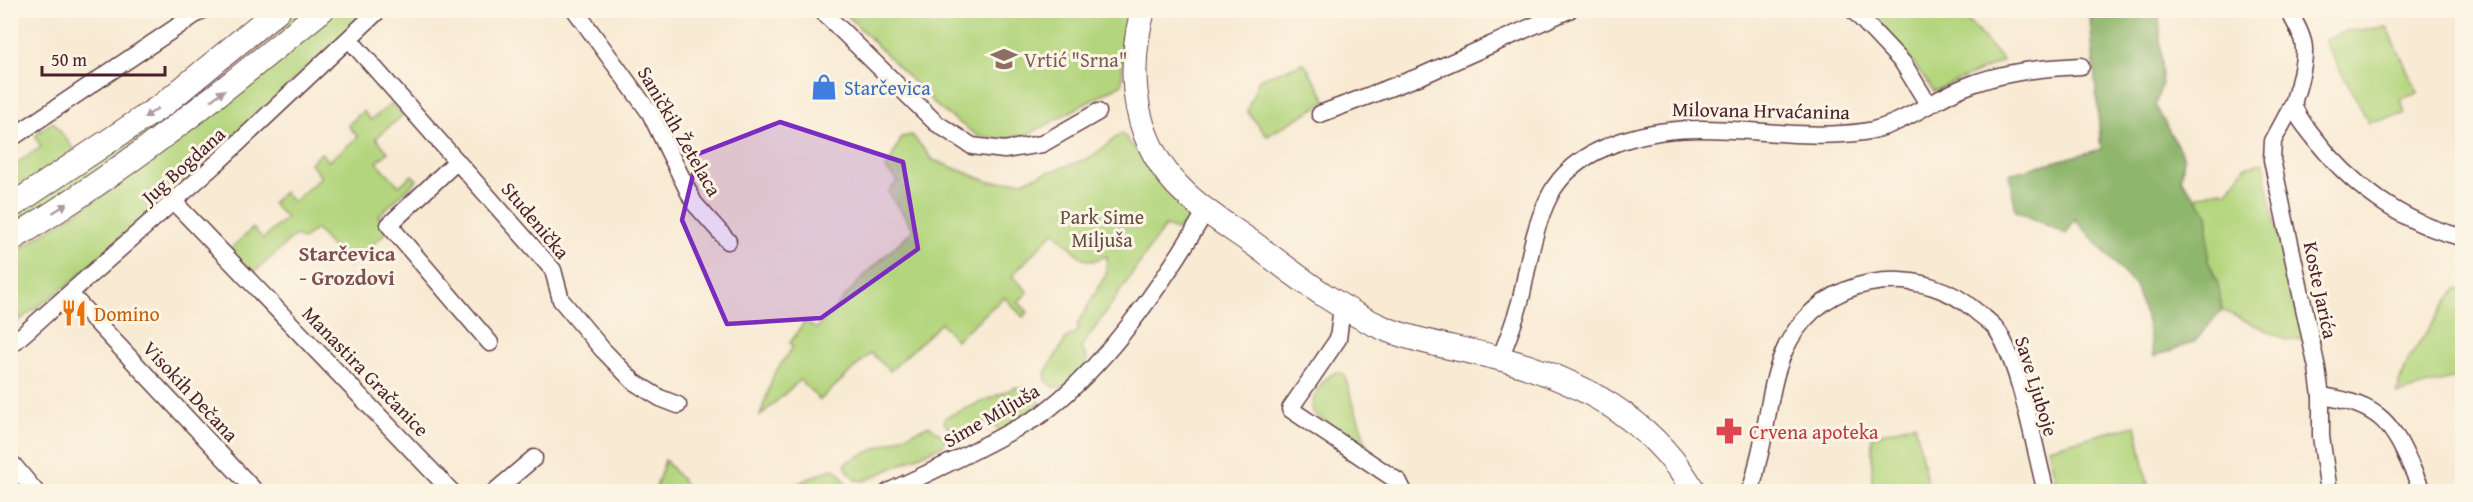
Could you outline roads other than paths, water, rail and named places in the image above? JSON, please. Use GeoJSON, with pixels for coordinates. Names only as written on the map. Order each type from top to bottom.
{"type":"FeatureCollection","features":[{"type":"Feature","properties":{"kind":"street"},"geometry":{"type":"LineString","coordinates":[[10,139],[202,10]]}},
{"type":"Feature","properties":{"kind":"street"},"geometry":{"type":"LineString","coordinates":[[10,207],[164,104],[278,10]]}},
{"type":"Feature","properties":{"kind":"street"},"geometry":{"type":"LineString","coordinates":[[10,240],[93,187],[194,114],[322,10]]}},
{"type":"Feature","properties":{"kind":"street","name":"Jug Bogdana"},"geometry":{"type":"LineString","coordinates":[[10,346],[174,202],[379,10]]}},
{"type":"Feature","properties":{"kind":"street","name":"Saničkih Žetelaca"},"geometry":{"type":"LineString","coordinates":[[575,10],[650,113],[694,203],[728,241]]}},
{"type":"Feature","properties":{"kind":"street"},"geometry":{"type":"LineString","coordinates":[[821,10],[936,123],[972,146],[1004,150],[1042,144],[1098,112]]}},
{"type":"Feature","properties":{"kind":"street"},"geometry":{"type":"LineString","coordinates":[[1143,10],[1134,61],[1136,109],[1141,126],[1161,167],[1186,195],[1342,307],[1391,331],[1444,348],[1500,359],[1562,378],[1619,410],[1662,448],[1679,468],[1694,492]]}},
{"type":"Feature","properties":{"kind":"street"},"geometry":{"type":"LineString","coordinates":[[1320,114],[1421,76],[1569,10]]}},
{"type":"Feature","properties":{"kind":"street"},"geometry":{"type":"LineString","coordinates":[[1852,10],[1903,63],[1928,104]]}},
{"type":"Feature","properties":{"kind":"street","name":"Koste Jarića"},"geometry":{"type":"LineString","coordinates":[[2288,10],[2304,39],[2306,55],[2293,104],[2273,141],[2272,160],[2321,396],[2320,436],[2329,492]]}},
{"type":"Feature","properties":{"kind":"street","name":"Studenička"},"geometry":{"type":"LineString","coordinates":[[349,39],[553,270],[561,300],[602,349],[634,382],[660,398],[678,405]]}},
{"type":"Feature","properties":{"kind":"street","name":"Milovana Hrvaćanina"},"geometry":{"type":"LineString","coordinates":[[1500,359],[1521,296],[1540,217],[1551,192],[1568,171],[1595,152],[1628,138],[1668,129],[1709,127],[1819,134],[1866,131],[1908,116],[1928,104],[1993,77],[2027,70],[2081,66]]}},
{"type":"Feature","properties":{"kind":"street"},"geometry":{"type":"LineString","coordinates":[[2293,104],[2299,116],[2332,161],[2359,186],[2403,213],[2463,237]]}},
{"type":"Feature","properties":{"kind":"street"},"geometry":{"type":"LineString","coordinates":[[457,161],[389,225],[490,343]]}},
{"type":"Feature","properties":{"kind":"street","name":"Manastira Gračanice"},"geometry":{"type":"LineString","coordinates":[[174,202],[452,492]]}},
{"type":"Feature","properties":{"kind":"street","name":"Sime Miljuša"},"geometry":{"type":"LineString","coordinates":[[888,492],[983,447],[1040,415],[1057,401],[1092,369],[1124,332],[1207,209]]}},
{"type":"Feature","properties":{"kind":"street","name":"Save Ljuboje"},"geometry":{"type":"LineString","coordinates":[[1750,490],[1777,376],[1796,331],[1828,301],[1844,292],[1882,279],[1912,280],[1940,287],[1967,303],[1996,329],[2013,365],[2046,492]]}},
{"type":"Feature","properties":{"kind":"street","name":"Visokih Dečana"},"geometry":{"type":"LineString","coordinates":[[70,294],[256,492]]}},
{"type":"Feature","properties":{"kind":"street"},"geometry":{"type":"LineString","coordinates":[[1342,307],[1338,339],[1290,409],[1399,482],[1404,492]]}},
{"type":"Feature","properties":{"kind":"street"},"geometry":{"type":"LineString","coordinates":[[2321,396],[2338,399],[2382,416],[2399,442],[2423,492]]}},
{"type":"Feature","properties":{"kind":"street"},"geometry":{"type":"LineString","coordinates":[[494,492],[534,458]]}},
{"type":"Feature","properties":{"kind":"street"},"geometry":{"type":"LineString","coordinates":[[10,461],[36,492]]}},
{"type":"Feature","properties":{"kind":"place","name":"Vrtić \"Srna\""},"geometry":{"type":"Point","coordinates":[1004,59]}},
{"type":"Feature","properties":{"kind":"place","name":"Starčevica"},"geometry":{"type":"Point","coordinates":[824,87]}},
{"type":"Feature","properties":{"kind":"place","name":"Domino"},"geometry":{"type":"Point","coordinates":[74,313]}},
{"type":"Feature","properties":{"kind":"place","name":"Crvena apoteka"},"geometry":{"type":"Point","coordinates":[1729,431]}},
{"type":"Feature","properties":{"kind":"district","name":"Starčevica - Grozdovi"},"geometry":{"type":"Point","coordinates":[347,265]}},
{"type":"Feature","properties":{"kind":"park label","name":"Park Sime Miljuša"},"geometry":{"type":"Point","coordinates":[1102,228]}}]}
